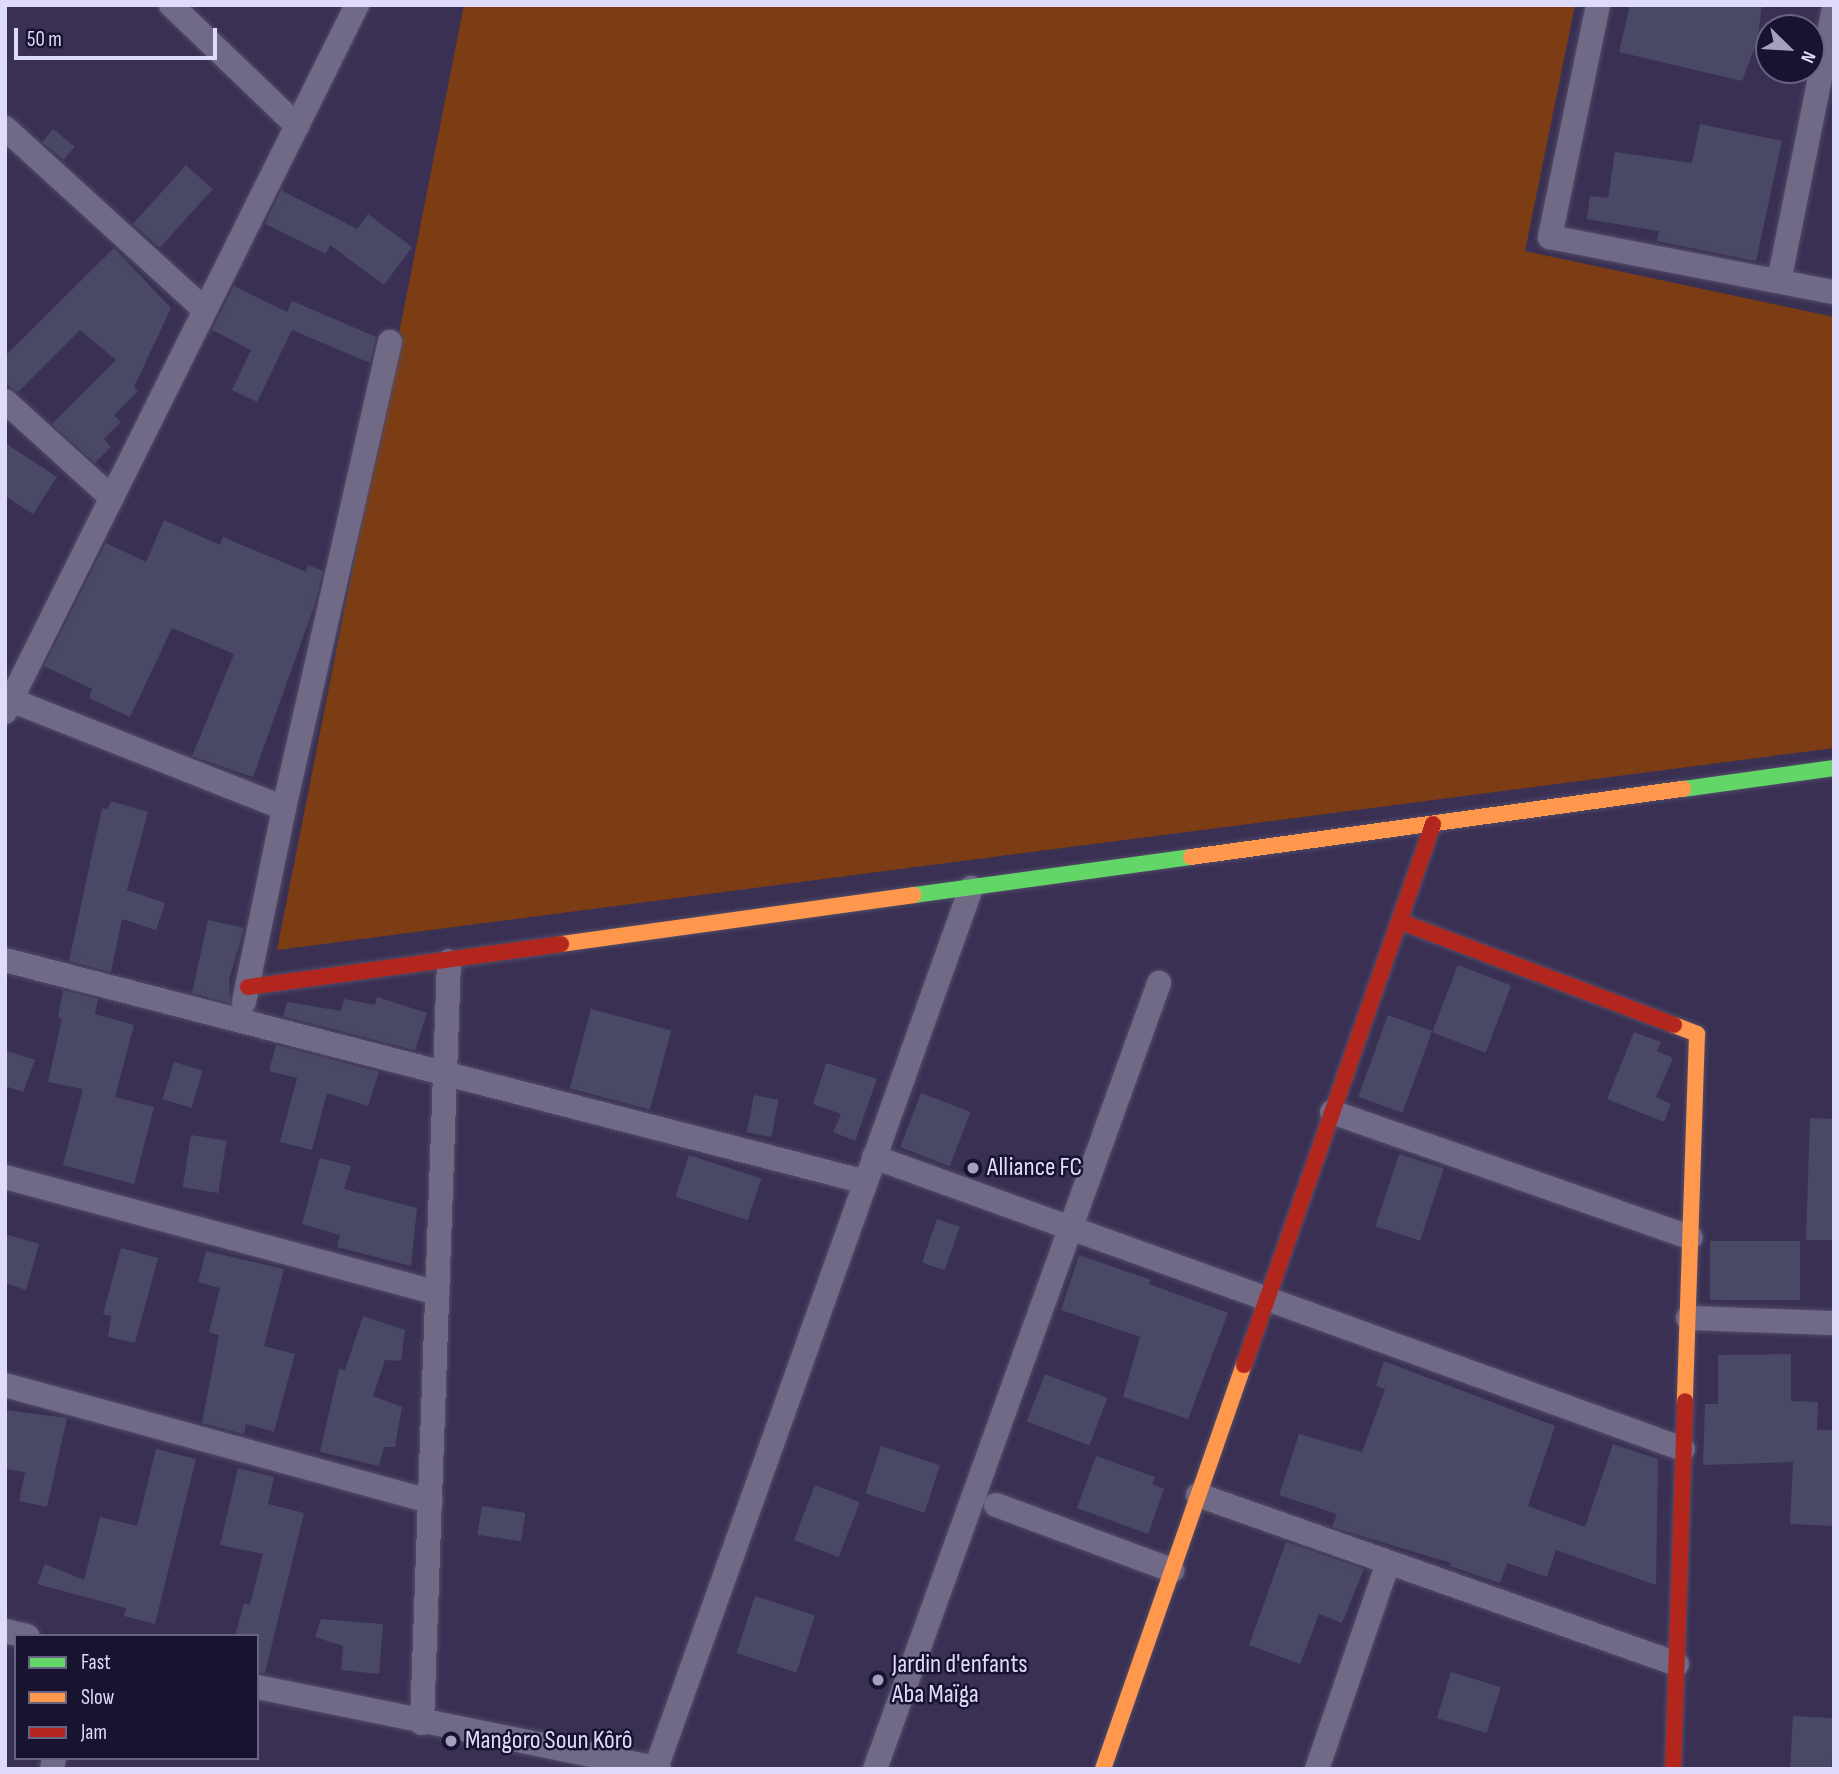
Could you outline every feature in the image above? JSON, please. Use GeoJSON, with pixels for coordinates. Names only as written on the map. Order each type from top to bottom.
{"type":"FeatureCollection","features":[{"type":"Feature","properties":{"kind":"street"},"geometry":{"type":"LineString","coordinates":[[170,5],[297,126]]}},
{"type":"Feature","properties":{"kind":"street"},"geometry":{"type":"LineString","coordinates":[[1598,5],[1550,236],[1834,292]]}},
{"type":"Feature","properties":{"kind":"street"},"geometry":{"type":"LineString","coordinates":[[1779,281],[1834,8]]}},
{"type":"Feature","properties":{"kind":"street"},"geometry":{"type":"LineString","coordinates":[[284,808],[10,694],[112,498],[297,126],[346,11]]}},
{"type":"Feature","properties":{"kind":"street"},"geometry":{"type":"LineString","coordinates":[[5,128],[205,310]]}},
{"type":"Feature","properties":{"kind":"street"},"geometry":{"type":"LineString","coordinates":[[240,1020],[284,808],[390,342]]}},
{"type":"Feature","properties":{"kind":"street"},"geometry":{"type":"LineString","coordinates":[[5,401],[112,498]]}},
{"type":"Feature","properties":{"kind":"street"},"geometry":{"type":"LineString","coordinates":[[248,987],[1834,768]]}},
{"type":"Feature","properties":{"kind":"street"},"geometry":{"type":"LineString","coordinates":[[1102,1769],[1433,824]]}},
{"type":"Feature","properties":{"kind":"street"},"geometry":{"type":"LineString","coordinates":[[259,1687],[606,1764],[657,1768],[971,888]]}},
{"type":"Feature","properties":{"kind":"street"},"geometry":{"type":"LineString","coordinates":[[1399,921],[1697,1034],[1673,1769]]}},
{"type":"Feature","properties":{"kind":"street"},"geometry":{"type":"LineString","coordinates":[[5,960],[446,1071],[866,1182]]}},
{"type":"Feature","properties":{"kind":"street"},"geometry":{"type":"LineString","coordinates":[[422,1723],[449,961]]}},
{"type":"Feature","properties":{"kind":"street"},"geometry":{"type":"LineString","coordinates":[[875,1769],[1159,983]]}},
{"type":"Feature","properties":{"kind":"street"},"geometry":{"type":"LineString","coordinates":[[1332,1112],[1690,1238]]}},
{"type":"Feature","properties":{"kind":"street"},"geometry":{"type":"LineString","coordinates":[[874,1157],[1684,1449]]}},
{"type":"Feature","properties":{"kind":"street"},"geometry":{"type":"LineString","coordinates":[[5,1177],[438,1293]]}},
{"type":"Feature","properties":{"kind":"street"},"geometry":{"type":"LineString","coordinates":[[1688,1318],[1834,1323]]}},
{"type":"Feature","properties":{"kind":"street"},"geometry":{"type":"LineString","coordinates":[[5,1385],[430,1501]]}},
{"type":"Feature","properties":{"kind":"street"},"geometry":{"type":"LineString","coordinates":[[1198,1494],[1677,1664]]}},
{"type":"Feature","properties":{"kind":"street"},"geometry":{"type":"LineString","coordinates":[[996,1504],[1172,1570]]}},
{"type":"Feature","properties":{"kind":"street"},"geometry":{"type":"LineString","coordinates":[[1317,1769],[1388,1563]]}},
{"type":"Feature","properties":{"kind":"shaded area"},"geometry":{"type":"Polygon","coordinates":[[[464,5],[1575,5],[1525,251],[1834,317],[1834,748],[277,950],[464,5]]]}},
{"type":"Feature","properties":{"kind":"building"},"geometry":{"type":"Polygon","coordinates":[[[1630,5],[1762,5],[1761,14],[1755,14],[1755,47],[1742,81],[1619,52],[1630,5]]]}},
{"type":"Feature","properties":{"kind":"building"},"geometry":{"type":"Polygon","coordinates":[[[1700,124],[1782,141],[1756,261],[1657,241],[1659,231],[1587,219],[1590,196],[1608,198],[1615,152],[1692,163],[1700,124]]]}},
{"type":"Feature","properties":{"kind":"building"},"geometry":{"type":"Polygon","coordinates":[[[53,129],[75,147],[64,160],[42,142],[53,129]]]}},
{"type":"Feature","properties":{"kind":"building"},"geometry":{"type":"Polygon","coordinates":[[[186,165],[213,189],[160,248],[133,224],[186,165]]]}},
{"type":"Feature","properties":{"kind":"building"},"geometry":{"type":"Polygon","coordinates":[[[281,190],[357,229],[368,214],[412,247],[384,285],[330,245],[326,254],[265,224],[281,190]]]}},
{"type":"Feature","properties":{"kind":"building"},"geometry":{"type":"Polygon","coordinates":[[[114,248],[171,308],[134,387],[138,391],[114,415],[121,422],[104,439],[111,447],[95,463],[52,424],[116,360],[80,330],[18,392],[5,383],[5,356],[114,248]]]}},
{"type":"Feature","properties":{"kind":"building"},"geometry":{"type":"Polygon","coordinates":[[[234,286],[287,312],[292,301],[376,337],[370,363],[292,330],[257,402],[232,390],[251,350],[212,330],[234,286]]]}},
{"type":"Feature","properties":{"kind":"building"},"geometry":{"type":"Polygon","coordinates":[[[5,443],[57,477],[33,514],[5,496],[5,443]]]}},
{"type":"Feature","properties":{"kind":"building"},"geometry":{"type":"Polygon","coordinates":[[[164,520],[220,545],[223,537],[306,572],[308,565],[323,571],[314,607],[253,777],[192,756],[234,654],[172,628],[130,717],[89,698],[92,689],[44,666],[106,543],[146,562],[164,520]]]}},
{"type":"Feature","properties":{"kind":"building"},"geometry":{"type":"Polygon","coordinates":[[[111,801],[148,812],[127,890],[165,903],[156,930],[122,919],[111,972],[69,961],[102,808],[108,809],[111,801]]]}},
{"type":"Feature","properties":{"kind":"building"},"geometry":{"type":"Polygon","coordinates":[[[208,920],[244,928],[229,980],[230,1003],[192,993],[208,920]]]}},
{"type":"Feature","properties":{"kind":"building"},"geometry":{"type":"Polygon","coordinates":[[[1458,965],[1511,985],[1485,1053],[1432,1032],[1458,965]]]}},
{"type":"Feature","properties":{"kind":"building"},"geometry":{"type":"Polygon","coordinates":[[[63,990],[98,999],[95,1014],[134,1025],[115,1097],[154,1107],[134,1184],[63,1165],[83,1089],[48,1082],[62,1019],[58,1017],[63,990]]]}},
{"type":"Feature","properties":{"kind":"building"},"geometry":{"type":"Polygon","coordinates":[[[377,997],[427,1013],[415,1050],[283,1016],[287,1002],[341,1011],[344,999],[375,1005],[377,997]]]}},
{"type":"Feature","properties":{"kind":"building"},"geometry":{"type":"Polygon","coordinates":[[[591,1009],[671,1030],[650,1110],[570,1088],[591,1009]]]}},
{"type":"Feature","properties":{"kind":"building"},"geometry":{"type":"Polygon","coordinates":[[[1388,1015],[1432,1031],[1402,1113],[1358,1097],[1388,1015]]]}},
{"type":"Feature","properties":{"kind":"building"},"geometry":{"type":"Polygon","coordinates":[[[1634,1032],[1661,1042],[1657,1051],[1673,1058],[1656,1097],[1671,1104],[1664,1122],[1607,1099],[1634,1032]]]}},
{"type":"Feature","properties":{"kind":"building"},"geometry":{"type":"Polygon","coordinates":[[[276,1045],[379,1072],[368,1106],[327,1093],[312,1150],[280,1142],[297,1078],[269,1071],[276,1045]]]}},
{"type":"Feature","properties":{"kind":"building"},"geometry":{"type":"Polygon","coordinates":[[[5,1050],[35,1060],[23,1092],[5,1086],[5,1050]]]}},
{"type":"Feature","properties":{"kind":"building"},"geometry":{"type":"Polygon","coordinates":[[[174,1062],[203,1071],[191,1108],[163,1099],[174,1062]]]}},
{"type":"Feature","properties":{"kind":"building"},"geometry":{"type":"Polygon","coordinates":[[[826,1063],[877,1079],[855,1141],[833,1132],[841,1114],[813,1104],[826,1063]]]}},
{"type":"Feature","properties":{"kind":"building"},"geometry":{"type":"Polygon","coordinates":[[[921,1093],[970,1112],[950,1166],[900,1147],[921,1093]]]}},
{"type":"Feature","properties":{"kind":"building"},"geometry":{"type":"Polygon","coordinates":[[[754,1095],[779,1100],[771,1137],[747,1132],[754,1095]]]}},
{"type":"Feature","properties":{"kind":"building"},"geometry":{"type":"Polygon","coordinates":[[[1810,1118],[1834,1119],[1834,1240],[1806,1240],[1810,1118]]]}},
{"type":"Feature","properties":{"kind":"building"},"geometry":{"type":"Polygon","coordinates":[[[191,1135],[227,1141],[218,1193],[183,1187],[191,1135]]]}},
{"type":"Feature","properties":{"kind":"building"},"geometry":{"type":"Polygon","coordinates":[[[1399,1154],[1444,1169],[1420,1241],[1376,1226],[1399,1154]]]}},
{"type":"Feature","properties":{"kind":"building"},"geometry":{"type":"Polygon","coordinates":[[[689,1155],[761,1178],[748,1220],[675,1197],[689,1155]]]}},
{"type":"Feature","properties":{"kind":"building"},"geometry":{"type":"Polygon","coordinates":[[[320,1158],[351,1166],[344,1189],[417,1208],[411,1266],[337,1247],[340,1235],[302,1224],[320,1158]]]}},
{"type":"Feature","properties":{"kind":"building"},"geometry":{"type":"Polygon","coordinates":[[[937,1219],[960,1227],[945,1270],[922,1262],[937,1219]]]}},
{"type":"Feature","properties":{"kind":"building"},"geometry":{"type":"Polygon","coordinates":[[[5,1234],[39,1244],[26,1290],[5,1283],[5,1234]]]}},
{"type":"Feature","properties":{"kind":"building"},"geometry":{"type":"Polygon","coordinates":[[[1710,1241],[1800,1241],[1800,1300],[1710,1300],[1710,1241]]]}},
{"type":"Feature","properties":{"kind":"building"},"geometry":{"type":"Polygon","coordinates":[[[121,1248],[158,1258],[135,1343],[108,1337],[111,1316],[103,1314],[121,1248]]]}},
{"type":"Feature","properties":{"kind":"building"},"geometry":{"type":"Polygon","coordinates":[[[206,1251],[284,1269],[264,1346],[295,1354],[274,1432],[246,1424],[244,1434],[202,1423],[219,1335],[209,1332],[220,1288],[198,1282],[206,1251]]]}},
{"type":"Feature","properties":{"kind":"building"},"geometry":{"type":"Polygon","coordinates":[[[1079,1255],[1151,1280],[1149,1284],[1228,1313],[1188,1419],[1123,1397],[1140,1337],[1061,1310],[1079,1255]]]}},
{"type":"Feature","properties":{"kind":"building"},"geometry":{"type":"Polygon","coordinates":[[[363,1316],[405,1330],[401,1361],[385,1360],[373,1396],[402,1407],[395,1447],[384,1447],[379,1466],[320,1452],[339,1369],[345,1370],[363,1316]]]}},
{"type":"Feature","properties":{"kind":"building"},"geometry":{"type":"Polygon","coordinates":[[[1791,1354],[1791,1401],[1818,1402],[1817,1430],[1834,1430],[1834,1526],[1790,1524],[1793,1462],[1703,1465],[1705,1404],[1718,1404],[1718,1355],[1791,1354]]]}},
{"type":"Feature","properties":{"kind":"building"},"geometry":{"type":"Polygon","coordinates":[[[1384,1361],[1555,1426],[1528,1506],[1585,1527],[1613,1444],[1658,1459],[1656,1585],[1556,1550],[1547,1577],[1507,1563],[1500,1583],[1450,1566],[1451,1563],[1332,1527],[1337,1514],[1279,1495],[1299,1434],[1362,1452],[1385,1389],[1376,1386],[1384,1361]]]}},
{"type":"Feature","properties":{"kind":"building"},"geometry":{"type":"Polygon","coordinates":[[[1045,1374],[1108,1398],[1089,1446],[1027,1422],[1045,1374]]]}},
{"type":"Feature","properties":{"kind":"building"},"geometry":{"type":"Polygon","coordinates":[[[5,1410],[67,1418],[47,1507],[19,1501],[25,1472],[5,1469],[5,1410]]]}},
{"type":"Feature","properties":{"kind":"building"},"geometry":{"type":"Polygon","coordinates":[[[881,1446],[940,1465],[925,1513],[866,1494],[881,1446]]]}},
{"type":"Feature","properties":{"kind":"building"},"geometry":{"type":"Polygon","coordinates":[[[156,1449],[196,1459],[155,1624],[124,1616],[126,1608],[37,1584],[45,1564],[84,1580],[100,1517],[137,1526],[156,1449]]]}},
{"type":"Feature","properties":{"kind":"building"},"geometry":{"type":"Polygon","coordinates":[[[1096,1456],[1155,1477],[1152,1484],[1164,1489],[1148,1534],[1077,1508],[1096,1456]]]}},
{"type":"Feature","properties":{"kind":"building"},"geometry":{"type":"Polygon","coordinates":[[[238,1468],[274,1477],[268,1504],[304,1513],[265,1673],[259,1672],[259,1634],[236,1634],[244,1603],[250,1605],[263,1554],[220,1545],[238,1468]]]}},
{"type":"Feature","properties":{"kind":"building"},"geometry":{"type":"Polygon","coordinates":[[[815,1485],[860,1502],[839,1557],[794,1540],[815,1485]]]}},
{"type":"Feature","properties":{"kind":"building"},"geometry":{"type":"Polygon","coordinates":[[[482,1506],[525,1513],[521,1542],[477,1535],[482,1506]]]}},
{"type":"Feature","properties":{"kind":"building"},"geometry":{"type":"Polygon","coordinates":[[[1286,1542],[1364,1569],[1342,1623],[1319,1614],[1300,1664],[1249,1645],[1286,1542]]]}},
{"type":"Feature","properties":{"kind":"building"},"geometry":{"type":"Polygon","coordinates":[[[755,1596],[815,1615],[796,1673],[736,1653],[755,1596]]]}},
{"type":"Feature","properties":{"kind":"building"},"geometry":{"type":"Polygon","coordinates":[[[321,1619],[383,1624],[379,1674],[341,1670],[343,1646],[315,1637],[321,1619]]]}},
{"type":"Feature","properties":{"kind":"building"},"geometry":{"type":"Polygon","coordinates":[[[1451,1672],[1501,1687],[1487,1733],[1437,1718],[1451,1672]]]}},
{"type":"Feature","properties":{"kind":"building"},"geometry":{"type":"Polygon","coordinates":[[[1793,1716],[1834,1718],[1831,1769],[1790,1769],[1793,1716]]]}},
{"type":"Feature","properties":{"kind":"traffic: fast"},"geometry":{"type":"LineString","coordinates":[[1683,789],[1834,768]]}},
{"type":"Feature","properties":{"kind":"traffic: fast"},"geometry":{"type":"LineString","coordinates":[[914,895],[1191,857]]}},
{"type":"Feature","properties":{"kind":"traffic: slow"},"geometry":{"type":"LineString","coordinates":[[1191,857],[1683,789]]}},
{"type":"Feature","properties":{"kind":"traffic: slow"},"geometry":{"type":"LineString","coordinates":[[561,944],[914,895]]}},
{"type":"Feature","properties":{"kind":"traffic: slow"},"geometry":{"type":"LineString","coordinates":[[1674,1025],[1697,1034],[1685,1401]]}},
{"type":"Feature","properties":{"kind":"traffic: slow"},"geometry":{"type":"LineString","coordinates":[[1103,1769],[1244,1365]]}},
{"type":"Feature","properties":{"kind":"traffic: jam"},"geometry":{"type":"LineString","coordinates":[[1244,1365],[1433,824]]}},
{"type":"Feature","properties":{"kind":"traffic: jam"},"geometry":{"type":"LineString","coordinates":[[1399,921],[1674,1025]]}},
{"type":"Feature","properties":{"kind":"traffic: jam"},"geometry":{"type":"LineString","coordinates":[[248,987],[561,944]]}},
{"type":"Feature","properties":{"kind":"traffic: jam"},"geometry":{"type":"LineString","coordinates":[[1673,1769],[1685,1401]]}},
{"type":"Feature","properties":{"kind":"place","name":"Alliance FC"},"geometry":{"type":"Point","coordinates":[973,1168]}},
{"type":"Feature","properties":{"kind":"place","name":"Jardin d'enfants Aba Maïga"},"geometry":{"type":"Point","coordinates":[878,1680]}},
{"type":"Feature","properties":{"kind":"place","name":"Mangoro Soun Kôrô"},"geometry":{"type":"Point","coordinates":[451,1741]}}]}
